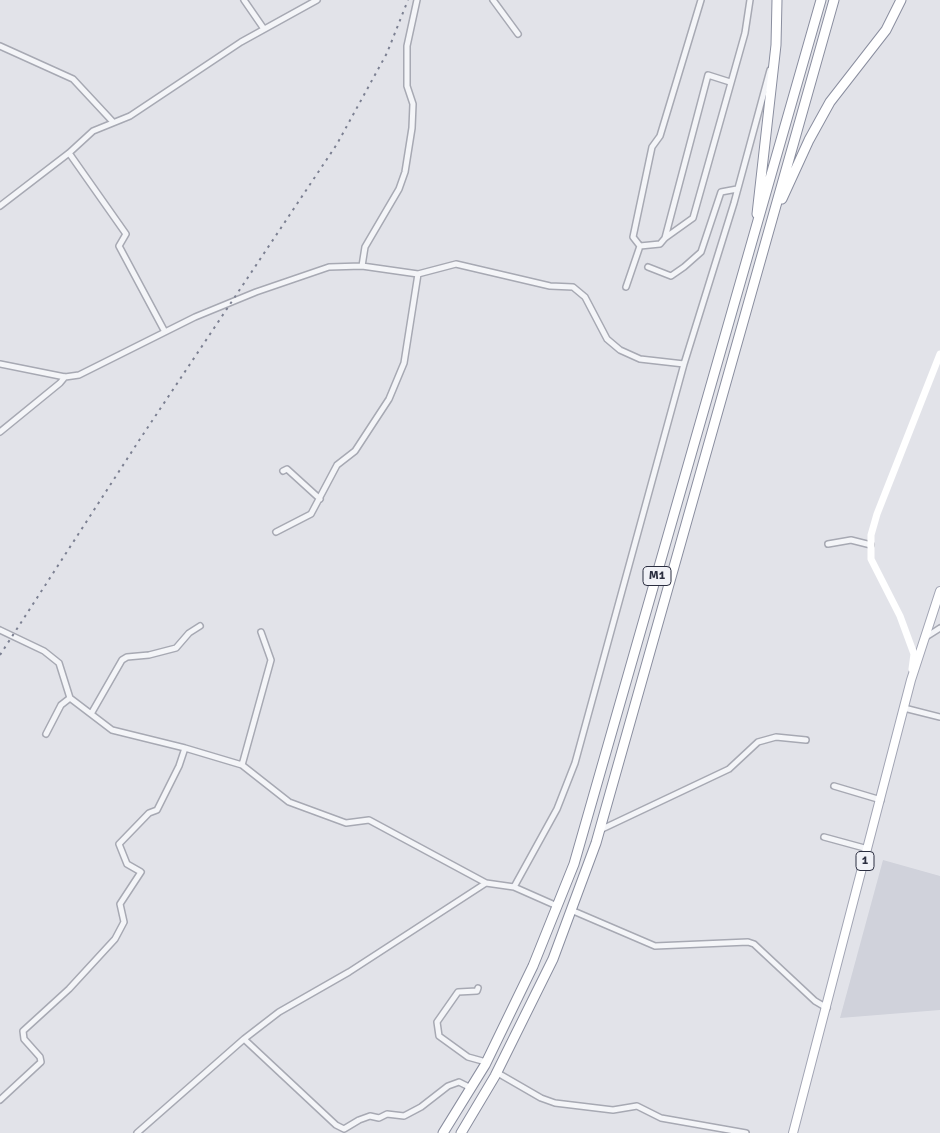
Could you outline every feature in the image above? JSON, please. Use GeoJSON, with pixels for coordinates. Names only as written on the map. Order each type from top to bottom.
{"type":"FeatureCollection","features":[{"type":"Feature","properties":{"kind":"highway"},"geometry":{"type":"LineString","coordinates":[[754,241],[776,45],[777,0]]}},
{"type":"Feature","properties":{"kind":"highway","name":"M1"},"geometry":{"type":"LineString","coordinates":[[443,1133],[486,1062],[533,966],[574,864],[822,0]]}},
{"type":"Feature","properties":{"kind":"highway","name":"M1"},"geometry":{"type":"LineString","coordinates":[[460,1133],[496,1072],[553,959],[600,830],[834,0]]}},
{"type":"Feature","properties":{"kind":"highway"},"geometry":{"type":"LineString","coordinates":[[769,229],[809,140],[830,102],[886,30],[901,0]]}},
{"type":"Feature","properties":{"kind":"main road","name":"1"},"geometry":{"type":"LineString","coordinates":[[793,1133],[911,680],[940,591]]}},
{"type":"Feature","properties":{"kind":"street"},"geometry":{"type":"LineString","coordinates":[[244,0],[264,29]]}},
{"type":"Feature","properties":{"kind":"street"},"geometry":{"type":"LineString","coordinates":[[0,206],[69,153],[93,130],[130,116],[241,42],[317,0]]}},
{"type":"Feature","properties":{"kind":"street"},"geometry":{"type":"LineString","coordinates":[[362,266],[365,247],[395,196],[405,172],[412,128],[413,104],[407,86],[407,46],[417,0]]}},
{"type":"Feature","properties":{"kind":"street"},"geometry":{"type":"LineString","coordinates":[[493,0],[518,34]]}},
{"type":"Feature","properties":{"kind":"street"},"geometry":{"type":"LineString","coordinates":[[640,246],[633,237],[652,147],[660,136],[702,0]]}},
{"type":"Feature","properties":{"kind":"street"},"geometry":{"type":"LineString","coordinates":[[640,246],[660,244],[665,238],[693,218],[745,33],[750,0]]}},
{"type":"Feature","properties":{"kind":"street"},"geometry":{"type":"LineString","coordinates":[[514,887],[557,809],[575,763],[684,364],[737,189],[776,45]]}},
{"type":"Feature","properties":{"kind":"street"},"geometry":{"type":"LineString","coordinates":[[0,46],[73,79],[112,122]]}},
{"type":"Feature","properties":{"kind":"street"},"geometry":{"type":"LineString","coordinates":[[665,238],[708,75],[730,82]]}},
{"type":"Feature","properties":{"kind":"street"},"geometry":{"type":"LineString","coordinates":[[69,153],[126,234],[119,246],[166,332]]}},
{"type":"Feature","properties":{"kind":"street"},"geometry":{"type":"LineString","coordinates":[[648,267],[671,276],[684,267],[701,252],[721,192],[737,189]]}},
{"type":"Feature","properties":{"kind":"street"},"geometry":{"type":"LineString","coordinates":[[626,287],[640,246]]}},
{"type":"Feature","properties":{"kind":"street"},"geometry":{"type":"LineString","coordinates":[[0,364],[65,377],[79,375],[195,318],[294,278],[329,267],[362,266],[418,274],[456,264],[550,286],[572,287],[586,296],[607,339],[620,350],[640,358],[684,364]]}},
{"type":"Feature","properties":{"kind":"street"},"geometry":{"type":"LineString","coordinates":[[276,532],[311,514],[320,499],[327,480],[337,465],[355,451],[385,406],[397,383],[407,346],[418,274]]}},
{"type":"Feature","properties":{"kind":"street"},"geometry":{"type":"LineString","coordinates":[[911,680],[914,654],[900,616],[871,559],[871,545],[877,514],[940,354]]}},
{"type":"Feature","properties":{"kind":"street"},"geometry":{"type":"LineString","coordinates":[[0,432],[65,377]]}},
{"type":"Feature","properties":{"kind":"street"},"geometry":{"type":"LineString","coordinates":[[282,471],[287,470],[320,499]]}},
{"type":"Feature","properties":{"kind":"street"},"geometry":{"type":"LineString","coordinates":[[828,544],[851,540],[871,545]]}},
{"type":"Feature","properties":{"kind":"street"},"geometry":{"type":"LineString","coordinates":[[91,714],[122,660],[128,657],[150,655],[176,648],[189,633],[200,626]]}},
{"type":"Feature","properties":{"kind":"street"},"geometry":{"type":"LineString","coordinates":[[925,638],[940,628]]}},
{"type":"Feature","properties":{"kind":"street"},"geometry":{"type":"LineString","coordinates":[[0,630],[44,651],[59,663],[70,698],[112,730],[185,748],[242,765],[289,802],[346,823],[369,820],[486,883],[514,887],[557,906]]}},
{"type":"Feature","properties":{"kind":"street"},"geometry":{"type":"LineString","coordinates":[[242,765],[271,660],[262,632]]}},
{"type":"Feature","properties":{"kind":"street"},"geometry":{"type":"LineString","coordinates":[[46,734],[62,705],[70,698]]}},
{"type":"Feature","properties":{"kind":"street"},"geometry":{"type":"LineString","coordinates":[[904,708],[940,717]]}},
{"type":"Feature","properties":{"kind":"street"},"geometry":{"type":"LineString","coordinates":[[600,830],[729,769],[758,742],[776,737],[806,740]]}},
{"type":"Feature","properties":{"kind":"street"},"geometry":{"type":"LineString","coordinates":[[0,1100],[41,1062],[40,1057],[24,1039],[24,1031],[69,989],[114,940],[124,922],[120,904],[141,872],[127,864],[119,844],[149,813],[157,810],[179,766],[185,748]]}},
{"type":"Feature","properties":{"kind":"street"},"geometry":{"type":"LineString","coordinates":[[834,786],[880,800]]}},
{"type":"Feature","properties":{"kind":"street"},"geometry":{"type":"LineString","coordinates":[[824,837],[868,849]]}},
{"type":"Feature","properties":{"kind":"street"},"geometry":{"type":"LineString","coordinates":[[137,1133],[244,1039],[278,1012],[349,972],[486,883]]}},
{"type":"Feature","properties":{"kind":"street"},"geometry":{"type":"LineString","coordinates":[[571,910],[655,946],[748,942],[754,944],[815,1001],[827,1008]]}},
{"type":"Feature","properties":{"kind":"street"},"geometry":{"type":"LineString","coordinates":[[478,988],[476,991],[458,992],[437,1022],[439,1036],[468,1057],[486,1062]]}},
{"type":"Feature","properties":{"kind":"street"},"geometry":{"type":"LineString","coordinates":[[244,1039],[336,1126],[344,1129],[370,1116],[379,1118],[387,1114],[404,1116],[421,1107],[448,1086],[459,1082],[471,1088]]}},
{"type":"Feature","properties":{"kind":"street"},"geometry":{"type":"LineString","coordinates":[[496,1072],[541,1098],[555,1103],[614,1110],[637,1106],[662,1118],[746,1133]]}},
{"type":"Feature","properties":{"kind":"shaded area"},"geometry":{"type":"Polygon","coordinates":[[[883,860],[940,876],[940,1010],[840,1018],[883,860]]]}},
{"type":"Feature","properties":{"kind":"railway"},"geometry":{"type":"LineString","coordinates":[[0,655],[140,439],[337,144],[387,53],[408,0]]}}]}
